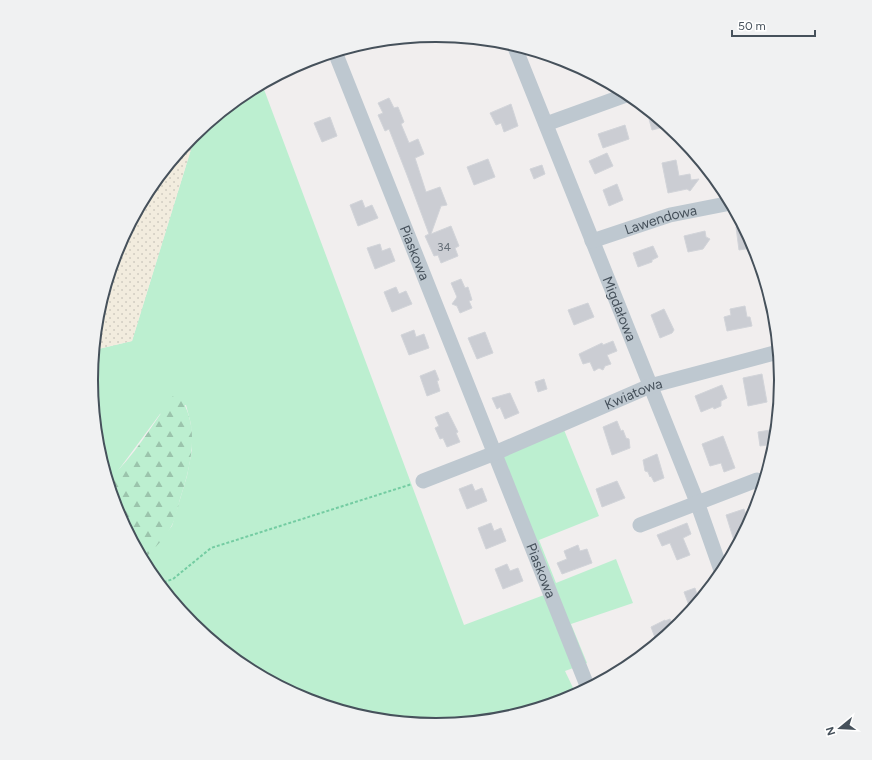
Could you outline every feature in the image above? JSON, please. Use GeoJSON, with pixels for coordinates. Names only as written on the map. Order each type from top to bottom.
{"type":"FeatureCollection","features":[{"type":"Feature","properties":{"kind":"street","name":"Migdałowa"},"geometry":{"type":"LineString","coordinates":[[517,52],[698,503],[719,565]]}},
{"type":"Feature","properties":{"kind":"street","name":"Piaskowa"},"geometry":{"type":"LineString","coordinates":[[337,57],[586,683]]}},
{"type":"Feature","properties":{"kind":"street"},"geometry":{"type":"LineString","coordinates":[[546,124],[621,97]]}},
{"type":"Feature","properties":{"kind":"street","name":"Lawendowa"},"geometry":{"type":"LineString","coordinates":[[592,241],[670,215],[725,204]]}},
{"type":"Feature","properties":{"kind":"street","name":"Kwiatowa"},"geometry":{"type":"LineString","coordinates":[[495,453],[650,386],[773,353]]}},
{"type":"Feature","properties":{"kind":"street"},"geometry":{"type":"LineString","coordinates":[[422,481],[495,453]]}},
{"type":"Feature","properties":{"kind":"street"},"geometry":{"type":"LineString","coordinates":[[640,525],[757,480]]}},
{"type":"Feature","properties":{"kind":"path"},"geometry":{"type":"LineString","coordinates":[[165,582],[174,579],[211,548],[422,481]]}},
{"type":"Feature","properties":{"kind":"green space"},"geometry":{"type":"Polygon","coordinates":[[[264,89],[464,625],[544,595],[489,450],[560,420],[599,516],[539,540],[556,583],[616,559],[633,603],[571,624],[587,663],[565,671],[573,688],[545,700],[502,712],[436,718],[370,712],[327,700],[267,673],[230,648],[197,619],[168,586],[147,556],[172,526],[187,476],[192,450],[191,424],[186,405],[160,414],[112,476],[104,446],[101,424],[98,380],[100,349],[132,341],[192,146],[230,112],[264,89]]]}},
{"type":"Feature","properties":{"kind":"green space"},"geometry":{"type":"Polygon","coordinates":[[[173,396],[179,396],[186,408],[192,433],[192,446],[188,473],[172,525],[163,539],[147,556],[124,509],[112,476],[142,440],[173,396]]]}},
{"type":"Feature","properties":{"kind":"sand"},"geometry":{"type":"Polygon","coordinates":[[[192,146],[132,341],[100,349],[104,314],[116,271],[143,211],[168,174],[192,146]]]}},
{"type":"Feature","properties":{"kind":"building"},"geometry":{"type":"Polygon","coordinates":[[[389,98],[394,108],[398,107],[404,122],[401,124],[409,143],[418,139],[424,154],[415,158],[426,192],[440,187],[447,205],[441,206],[431,234],[451,226],[459,246],[455,248],[458,256],[441,263],[438,255],[434,256],[425,236],[429,234],[389,129],[385,131],[378,115],[383,113],[378,103],[389,98]]]}},
{"type":"Feature","properties":{"kind":"building"},"geometry":{"type":"Polygon","coordinates":[[[511,104],[518,126],[504,132],[501,123],[496,125],[490,113],[511,104]]]}},
{"type":"Feature","properties":{"kind":"building"},"geometry":{"type":"Polygon","coordinates":[[[330,117],[337,136],[322,142],[314,123],[330,117]]]}},
{"type":"Feature","properties":{"kind":"building"},"geometry":{"type":"Polygon","coordinates":[[[649,117],[661,128],[652,130],[649,117]]]}},
{"type":"Feature","properties":{"kind":"building"},"geometry":{"type":"Polygon","coordinates":[[[625,125],[629,139],[603,148],[598,134],[625,125]]]}},
{"type":"Feature","properties":{"kind":"building"},"geometry":{"type":"Polygon","coordinates":[[[607,153],[613,166],[595,174],[589,161],[607,153]]]}},
{"type":"Feature","properties":{"kind":"building"},"geometry":{"type":"Polygon","coordinates":[[[488,159],[495,177],[474,185],[467,167],[488,159]]]}},
{"type":"Feature","properties":{"kind":"building"},"geometry":{"type":"Polygon","coordinates":[[[676,160],[679,176],[690,174],[691,180],[699,179],[690,191],[687,189],[668,193],[662,163],[676,160]]]}},
{"type":"Feature","properties":{"kind":"building"},"geometry":{"type":"Polygon","coordinates":[[[542,165],[545,174],[534,179],[530,169],[542,165]]]}},
{"type":"Feature","properties":{"kind":"building"},"geometry":{"type":"Polygon","coordinates":[[[617,184],[623,200],[609,206],[603,190],[617,184]]]}},
{"type":"Feature","properties":{"kind":"building"},"geometry":{"type":"Polygon","coordinates":[[[362,200],[365,208],[372,205],[378,218],[358,226],[350,205],[362,200]]]}},
{"type":"Feature","properties":{"kind":"building"},"geometry":{"type":"Polygon","coordinates":[[[737,227],[747,249],[739,250],[737,227]]]}},
{"type":"Feature","properties":{"kind":"building"},"geometry":{"type":"Polygon","coordinates":[[[705,231],[706,237],[710,239],[703,249],[688,252],[684,236],[705,231]]]}},
{"type":"Feature","properties":{"kind":"building"},"geometry":{"type":"Polygon","coordinates":[[[380,244],[382,251],[390,248],[395,261],[375,269],[367,248],[380,244]]]}},
{"type":"Feature","properties":{"kind":"building"},"geometry":{"type":"Polygon","coordinates":[[[653,246],[658,257],[652,260],[652,262],[638,267],[633,253],[653,246]]]}},
{"type":"Feature","properties":{"kind":"building"},"geometry":{"type":"Polygon","coordinates":[[[461,279],[465,288],[468,287],[472,300],[469,301],[472,308],[460,313],[457,306],[452,304],[457,297],[451,283],[461,279]]]}},
{"type":"Feature","properties":{"kind":"building"},"geometry":{"type":"Polygon","coordinates":[[[396,287],[399,294],[406,291],[412,304],[392,312],[384,292],[396,287]]]}},
{"type":"Feature","properties":{"kind":"building"},"geometry":{"type":"Polygon","coordinates":[[[588,303],[594,317],[574,325],[568,310],[588,303]]]}},
{"type":"Feature","properties":{"kind":"building"},"geometry":{"type":"Polygon","coordinates":[[[745,306],[747,317],[750,317],[752,326],[727,331],[724,317],[731,315],[730,309],[745,306]]]}},
{"type":"Feature","properties":{"kind":"building"},"geometry":{"type":"Polygon","coordinates":[[[664,309],[674,330],[672,333],[660,338],[651,315],[664,309]]]}},
{"type":"Feature","properties":{"kind":"building"},"geometry":{"type":"Polygon","coordinates":[[[414,330],[416,337],[424,334],[429,348],[409,355],[401,335],[414,330]]]}},
{"type":"Feature","properties":{"kind":"building"},"geometry":{"type":"Polygon","coordinates":[[[485,332],[493,353],[477,359],[468,338],[485,332]]]}},
{"type":"Feature","properties":{"kind":"building"},"geometry":{"type":"Polygon","coordinates":[[[613,341],[617,351],[607,355],[611,364],[605,366],[603,370],[599,368],[594,371],[590,362],[583,364],[579,354],[602,343],[603,345],[613,341]]]}},
{"type":"Feature","properties":{"kind":"building"},"geometry":{"type":"Polygon","coordinates":[[[435,370],[439,380],[437,381],[440,391],[427,396],[420,376],[435,370]]]}},
{"type":"Feature","properties":{"kind":"building"},"geometry":{"type":"Polygon","coordinates":[[[762,374],[767,402],[748,406],[743,378],[762,374]]]}},
{"type":"Feature","properties":{"kind":"building"},"geometry":{"type":"Polygon","coordinates":[[[544,379],[547,389],[538,392],[535,382],[544,379]]]}},
{"type":"Feature","properties":{"kind":"building"},"geometry":{"type":"Polygon","coordinates":[[[722,385],[727,398],[721,401],[721,406],[714,409],[713,407],[701,412],[695,396],[722,385]]]}},
{"type":"Feature","properties":{"kind":"building"},"geometry":{"type":"Polygon","coordinates":[[[510,393],[519,413],[505,419],[500,407],[497,409],[492,398],[510,393]]]}},
{"type":"Feature","properties":{"kind":"building"},"geometry":{"type":"Polygon","coordinates":[[[448,412],[458,432],[456,433],[460,442],[447,447],[443,438],[440,439],[435,428],[439,426],[435,417],[448,412]]]}},
{"type":"Feature","properties":{"kind":"building"},"geometry":{"type":"Polygon","coordinates":[[[617,421],[621,431],[623,430],[626,438],[629,439],[630,448],[612,455],[603,427],[617,421]]]}},
{"type":"Feature","properties":{"kind":"building"},"geometry":{"type":"Polygon","coordinates":[[[770,430],[768,445],[760,446],[758,432],[770,430]]]}},
{"type":"Feature","properties":{"kind":"building"},"geometry":{"type":"Polygon","coordinates":[[[723,436],[735,468],[724,472],[721,463],[710,466],[702,444],[723,436]]]}},
{"type":"Feature","properties":{"kind":"building"},"geometry":{"type":"Polygon","coordinates":[[[657,454],[664,478],[654,482],[648,472],[645,471],[643,460],[657,454]]]}},
{"type":"Feature","properties":{"kind":"building"},"geometry":{"type":"Polygon","coordinates":[[[617,481],[625,498],[602,507],[596,489],[617,481]]]}},
{"type":"Feature","properties":{"kind":"building"},"geometry":{"type":"Polygon","coordinates":[[[472,484],[475,491],[482,488],[487,501],[467,509],[459,489],[472,484]]]}},
{"type":"Feature","properties":{"kind":"building"},"geometry":{"type":"Polygon","coordinates":[[[744,509],[746,514],[734,540],[726,515],[744,509]]]}},
{"type":"Feature","properties":{"kind":"building"},"geometry":{"type":"Polygon","coordinates":[[[491,523],[494,531],[501,528],[506,541],[486,549],[478,528],[491,523]]]}},
{"type":"Feature","properties":{"kind":"building"},"geometry":{"type":"Polygon","coordinates":[[[687,523],[691,534],[683,538],[690,555],[677,560],[670,543],[662,546],[657,535],[687,523]]]}},
{"type":"Feature","properties":{"kind":"building"},"geometry":{"type":"Polygon","coordinates":[[[578,545],[580,551],[587,549],[592,563],[562,574],[557,563],[567,559],[564,551],[578,545]]]}},
{"type":"Feature","properties":{"kind":"building"},"geometry":{"type":"Polygon","coordinates":[[[507,564],[510,571],[518,568],[523,581],[503,589],[495,569],[507,564]]]}},
{"type":"Feature","properties":{"kind":"building"},"geometry":{"type":"Polygon","coordinates":[[[695,588],[697,594],[689,604],[684,592],[695,588]]]}},
{"type":"Feature","properties":{"kind":"building"},"geometry":{"type":"Polygon","coordinates":[[[670,619],[671,622],[655,637],[651,627],[670,619]]]}}]}
